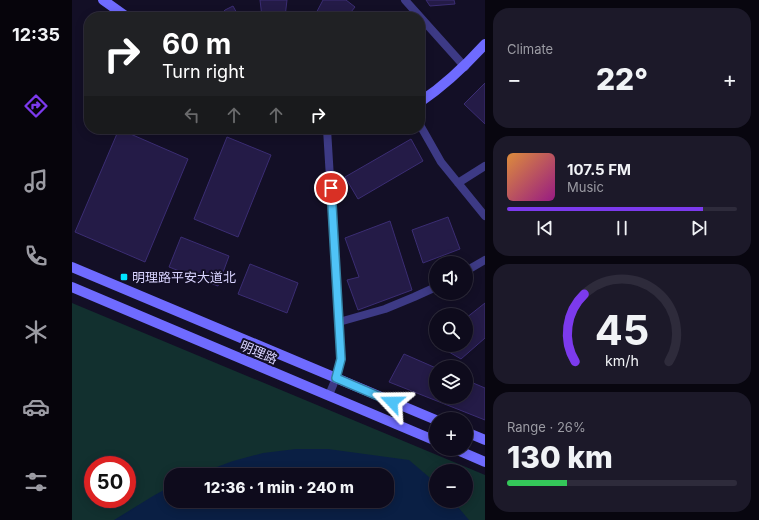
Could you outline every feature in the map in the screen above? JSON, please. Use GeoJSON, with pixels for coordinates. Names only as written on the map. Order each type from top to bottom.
{"type":"FeatureCollection","features":[{"type":"Feature","properties":{"kind":"main road"},"geometry":{"type":"LineString","coordinates":[[103,0],[120,12]]}},
{"type":"Feature","properties":{"kind":"main road"},"geometry":{"type":"LineString","coordinates":[[425,99],[437,91],[485,44]]}},
{"type":"Feature","properties":{"kind":"main road","name":"明理路"},"geometry":{"type":"LineString","coordinates":[[72,266],[429,417]]}},
{"type":"Feature","properties":{"kind":"main road","name":"明理路"},"geometry":{"type":"LineString","coordinates":[[72,287],[429,438]]}},
{"type":"Feature","properties":{"kind":"main road"},"geometry":{"type":"LineString","coordinates":[[473,435],[485,440]]}},
{"type":"Feature","properties":{"kind":"main road"},"geometry":{"type":"LineString","coordinates":[[471,456],[485,462]]}},
{"type":"Feature","properties":{"kind":"street"},"geometry":{"type":"LineString","coordinates":[[405,0],[416,12]]}},
{"type":"Feature","properties":{"kind":"street"},"geometry":{"type":"LineString","coordinates":[[425,22],[464,66]]}},
{"type":"Feature","properties":{"kind":"street"},"geometry":{"type":"LineString","coordinates":[[327,134],[341,359],[336,378],[329,395]]}},
{"type":"Feature","properties":{"kind":"street"},"geometry":{"type":"LineString","coordinates":[[425,134],[441,162],[485,216]]}},
{"type":"Feature","properties":{"kind":"street"},"geometry":{"type":"LineString","coordinates":[[458,183],[485,166]]}},
{"type":"Feature","properties":{"kind":"street"},"geometry":{"type":"LineString","coordinates":[[473,267],[485,260]]}},
{"type":"Feature","properties":{"kind":"street"},"geometry":{"type":"LineString","coordinates":[[339,322],[385,309],[429,290]]}},
{"type":"Feature","properties":{"kind":"green space"},"geometry":{"type":"Polygon","coordinates":[[[72,303],[429,452],[429,456],[439,456],[459,464],[429,464],[429,508],[473,508],[473,470],[485,475],[485,520],[72,520],[72,303]]]}},
{"type":"Feature","properties":{"kind":"water"},"geometry":{"type":"Polygon","coordinates":[[[296,449],[328,449],[409,460],[429,477],[429,508],[459,508],[469,520],[114,520],[164,490],[164,508],[394,508],[394,468],[214,468],[263,453],[296,449]]]}},
{"type":"Feature","properties":{"kind":"building"},"geometry":{"type":"Polygon","coordinates":[[[260,0],[287,0],[286,12],[261,12],[260,0]]]}},
{"type":"Feature","properties":{"kind":"building"},"geometry":{"type":"Polygon","coordinates":[[[323,0],[346,0],[355,7],[351,12],[317,12],[323,0]]]}},
{"type":"Feature","properties":{"kind":"building"},"geometry":{"type":"Polygon","coordinates":[[[426,0],[454,0],[455,4],[430,6],[426,0]]]}},
{"type":"Feature","properties":{"kind":"building"},"geometry":{"type":"Polygon","coordinates":[[[233,6],[236,12],[223,12],[233,6]]]}},
{"type":"Feature","properties":{"kind":"building"},"geometry":{"type":"Polygon","coordinates":[[[485,83],[485,124],[464,104],[485,83]]]}},
{"type":"Feature","properties":{"kind":"building"},"geometry":{"type":"Polygon","coordinates":[[[117,134],[130,134],[188,159],[145,262],[75,232],[117,134]]]}},
{"type":"Feature","properties":{"kind":"building"},"geometry":{"type":"Polygon","coordinates":[[[227,137],[271,155],[238,237],[194,219],[227,137]]]}},
{"type":"Feature","properties":{"kind":"building"},"geometry":{"type":"Polygon","coordinates":[[[411,139],[423,161],[358,199],[345,177],[411,139]]]}},
{"type":"Feature","properties":{"kind":"building"},"geometry":{"type":"Polygon","coordinates":[[[448,217],[460,249],[442,256],[429,256],[429,261],[423,263],[412,230],[448,217]]]}},
{"type":"Feature","properties":{"kind":"building"},"geometry":{"type":"Polygon","coordinates":[[[390,221],[412,290],[358,310],[347,280],[359,277],[345,238],[390,221]]]}},
{"type":"Feature","properties":{"kind":"building"},"geometry":{"type":"Polygon","coordinates":[[[181,237],[229,256],[218,286],[169,267],[181,237]]]}},
{"type":"Feature","properties":{"kind":"building"},"geometry":{"type":"Polygon","coordinates":[[[250,264],[298,283],[287,313],[238,294],[250,264]]]}},
{"type":"Feature","properties":{"kind":"building"},"geometry":{"type":"Polygon","coordinates":[[[485,303],[485,338],[473,348],[473,312],[485,303]]]}},
{"type":"Feature","properties":{"kind":"building"},"geometry":{"type":"Polygon","coordinates":[[[449,352],[469,352],[461,359],[449,352]]]}},
{"type":"Feature","properties":{"kind":"building"},"geometry":{"type":"Polygon","coordinates":[[[404,354],[429,365],[429,398],[389,382],[404,354]]]}},
{"type":"Feature","properties":{"kind":"building"},"geometry":{"type":"Polygon","coordinates":[[[473,383],[485,388],[485,420],[473,415],[473,412],[465,412],[445,404],[473,404],[473,383]]]}},
{"type":"Feature","properties":{"kind":"place","name":"明理路平安大道北"},"geometry":{"type":"Point","coordinates":[124,277]}},
{"type":"Feature","properties":{"kind":"route"},"geometry":{"type":"LineString","coordinates":[[331,188],[341,359],[336,378],[392,402]]}}]}
